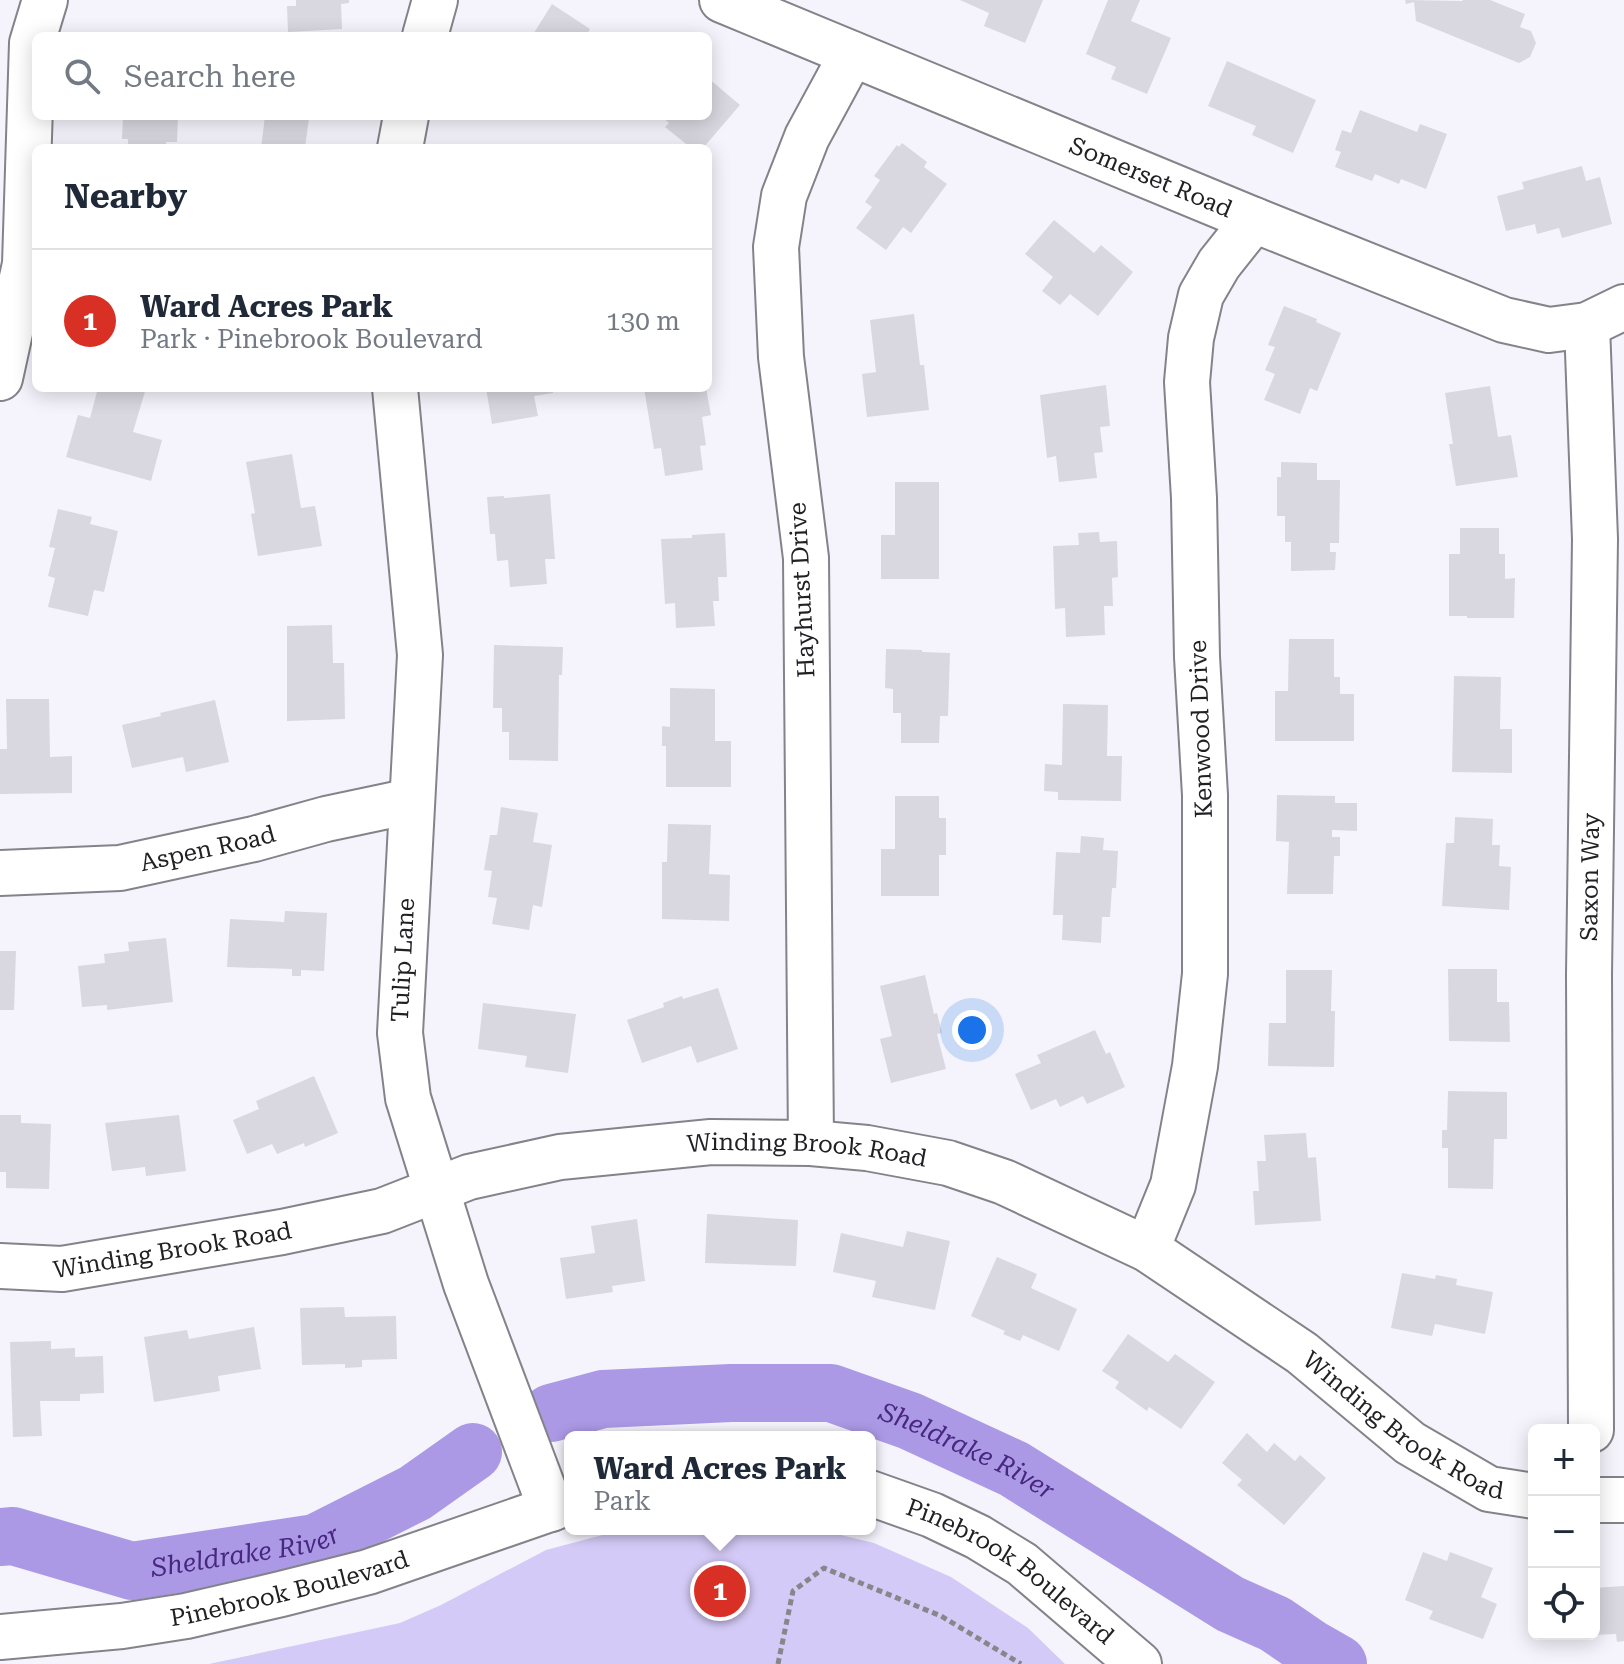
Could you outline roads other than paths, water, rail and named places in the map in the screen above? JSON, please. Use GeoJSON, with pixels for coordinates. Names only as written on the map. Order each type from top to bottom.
{"type":"FeatureCollection","features":[{"type":"Feature","properties":{"kind":"street"},"geometry":{"type":"LineString","coordinates":[[35,32],[45,0]]}},
{"type":"Feature","properties":{"kind":"street"},"geometry":{"type":"LineString","coordinates":[[426,32],[435,0]]}},
{"type":"Feature","properties":{"kind":"street","name":"Somerset Road"},"geometry":{"type":"LineString","coordinates":[[722,0],[1504,320],[1549,330],[1605,316]]}},
{"type":"Feature","properties":{"kind":"street"},"geometry":{"type":"LineString","coordinates":[[0,378],[25,264],[32,43]]}},
{"type":"Feature","properties":{"kind":"street","name":"Hayhurst Drive"},"geometry":{"type":"LineString","coordinates":[[811,1143],[806,558],[781,357],[776,247],[784,196],[807,137],[852,54]]}},
{"type":"Feature","properties":{"kind":"street"},"geometry":{"type":"LineString","coordinates":[[401,144],[405,120]]}},
{"type":"Feature","properties":{"kind":"street","name":"Kenwood Drive"},"geometry":{"type":"LineString","coordinates":[[1147,1249],[1173,1185],[1195,1066],[1205,974],[1205,795],[1187,382],[1191,338],[1201,295],[1219,264],[1254,220]]}},
{"type":"Feature","properties":{"kind":"street","name":"Saxon Way"},"geometry":{"type":"LineString","coordinates":[[1591,1424],[1589,975],[1595,539],[1605,316]]}},
{"type":"Feature","properties":{"kind":"street","name":"Tulip Lane"},"geometry":{"type":"LineString","coordinates":[[395,392],[420,655],[400,1033],[408,1098],[466,1284],[560,1505]]}},
{"type":"Feature","properties":{"kind":"street","name":"Aspen Road"},"geometry":{"type":"LineString","coordinates":[[0,873],[120,868],[411,801]]}},
{"type":"Feature","properties":{"kind":"street","name":"Winding Brook Road"},"geometry":{"type":"LineString","coordinates":[[0,1266],[62,1269],[282,1232],[382,1211],[469,1177],[560,1157],[711,1142],[811,1143],[867,1148],[948,1163],[1004,1182],[1147,1249],[1302,1353],[1410,1443],[1489,1489],[1528,1495]]}},
{"type":"Feature","properties":{"kind":"street","name":"Pinebrook Boulevard"},"geometry":{"type":"LineString","coordinates":[[876,1495],[932,1515],[978,1537],[1022,1564],[1139,1664]]}},
{"type":"Feature","properties":{"kind":"street"},"geometry":{"type":"LineString","coordinates":[[1600,1500],[1624,1500]]}},
{"type":"Feature","properties":{"kind":"street","name":"Pinebrook Boulevard"},"geometry":{"type":"LineString","coordinates":[[0,1637],[122,1626],[268,1598],[368,1572],[560,1505]]}},
{"type":"Feature","properties":{"kind":"waterway","name":"Sheldrake River"},"geometry":{"type":"LineString","coordinates":[[551,1413],[603,1399],[731,1393],[831,1393],[910,1421],[1014,1469],[1230,1604],[1275,1624],[1338,1664]]}},
{"type":"Feature","properties":{"kind":"waterway","name":"Sheldrake River"},"geometry":{"type":"LineString","coordinates":[[0,1537],[13,1536],[132,1571],[316,1543],[415,1493],[473,1452]]}},
{"type":"Feature","properties":{"kind":"place","name":"Ward Acres Park"},"geometry":{"type":"Point","coordinates":[720,1591]}}]}
